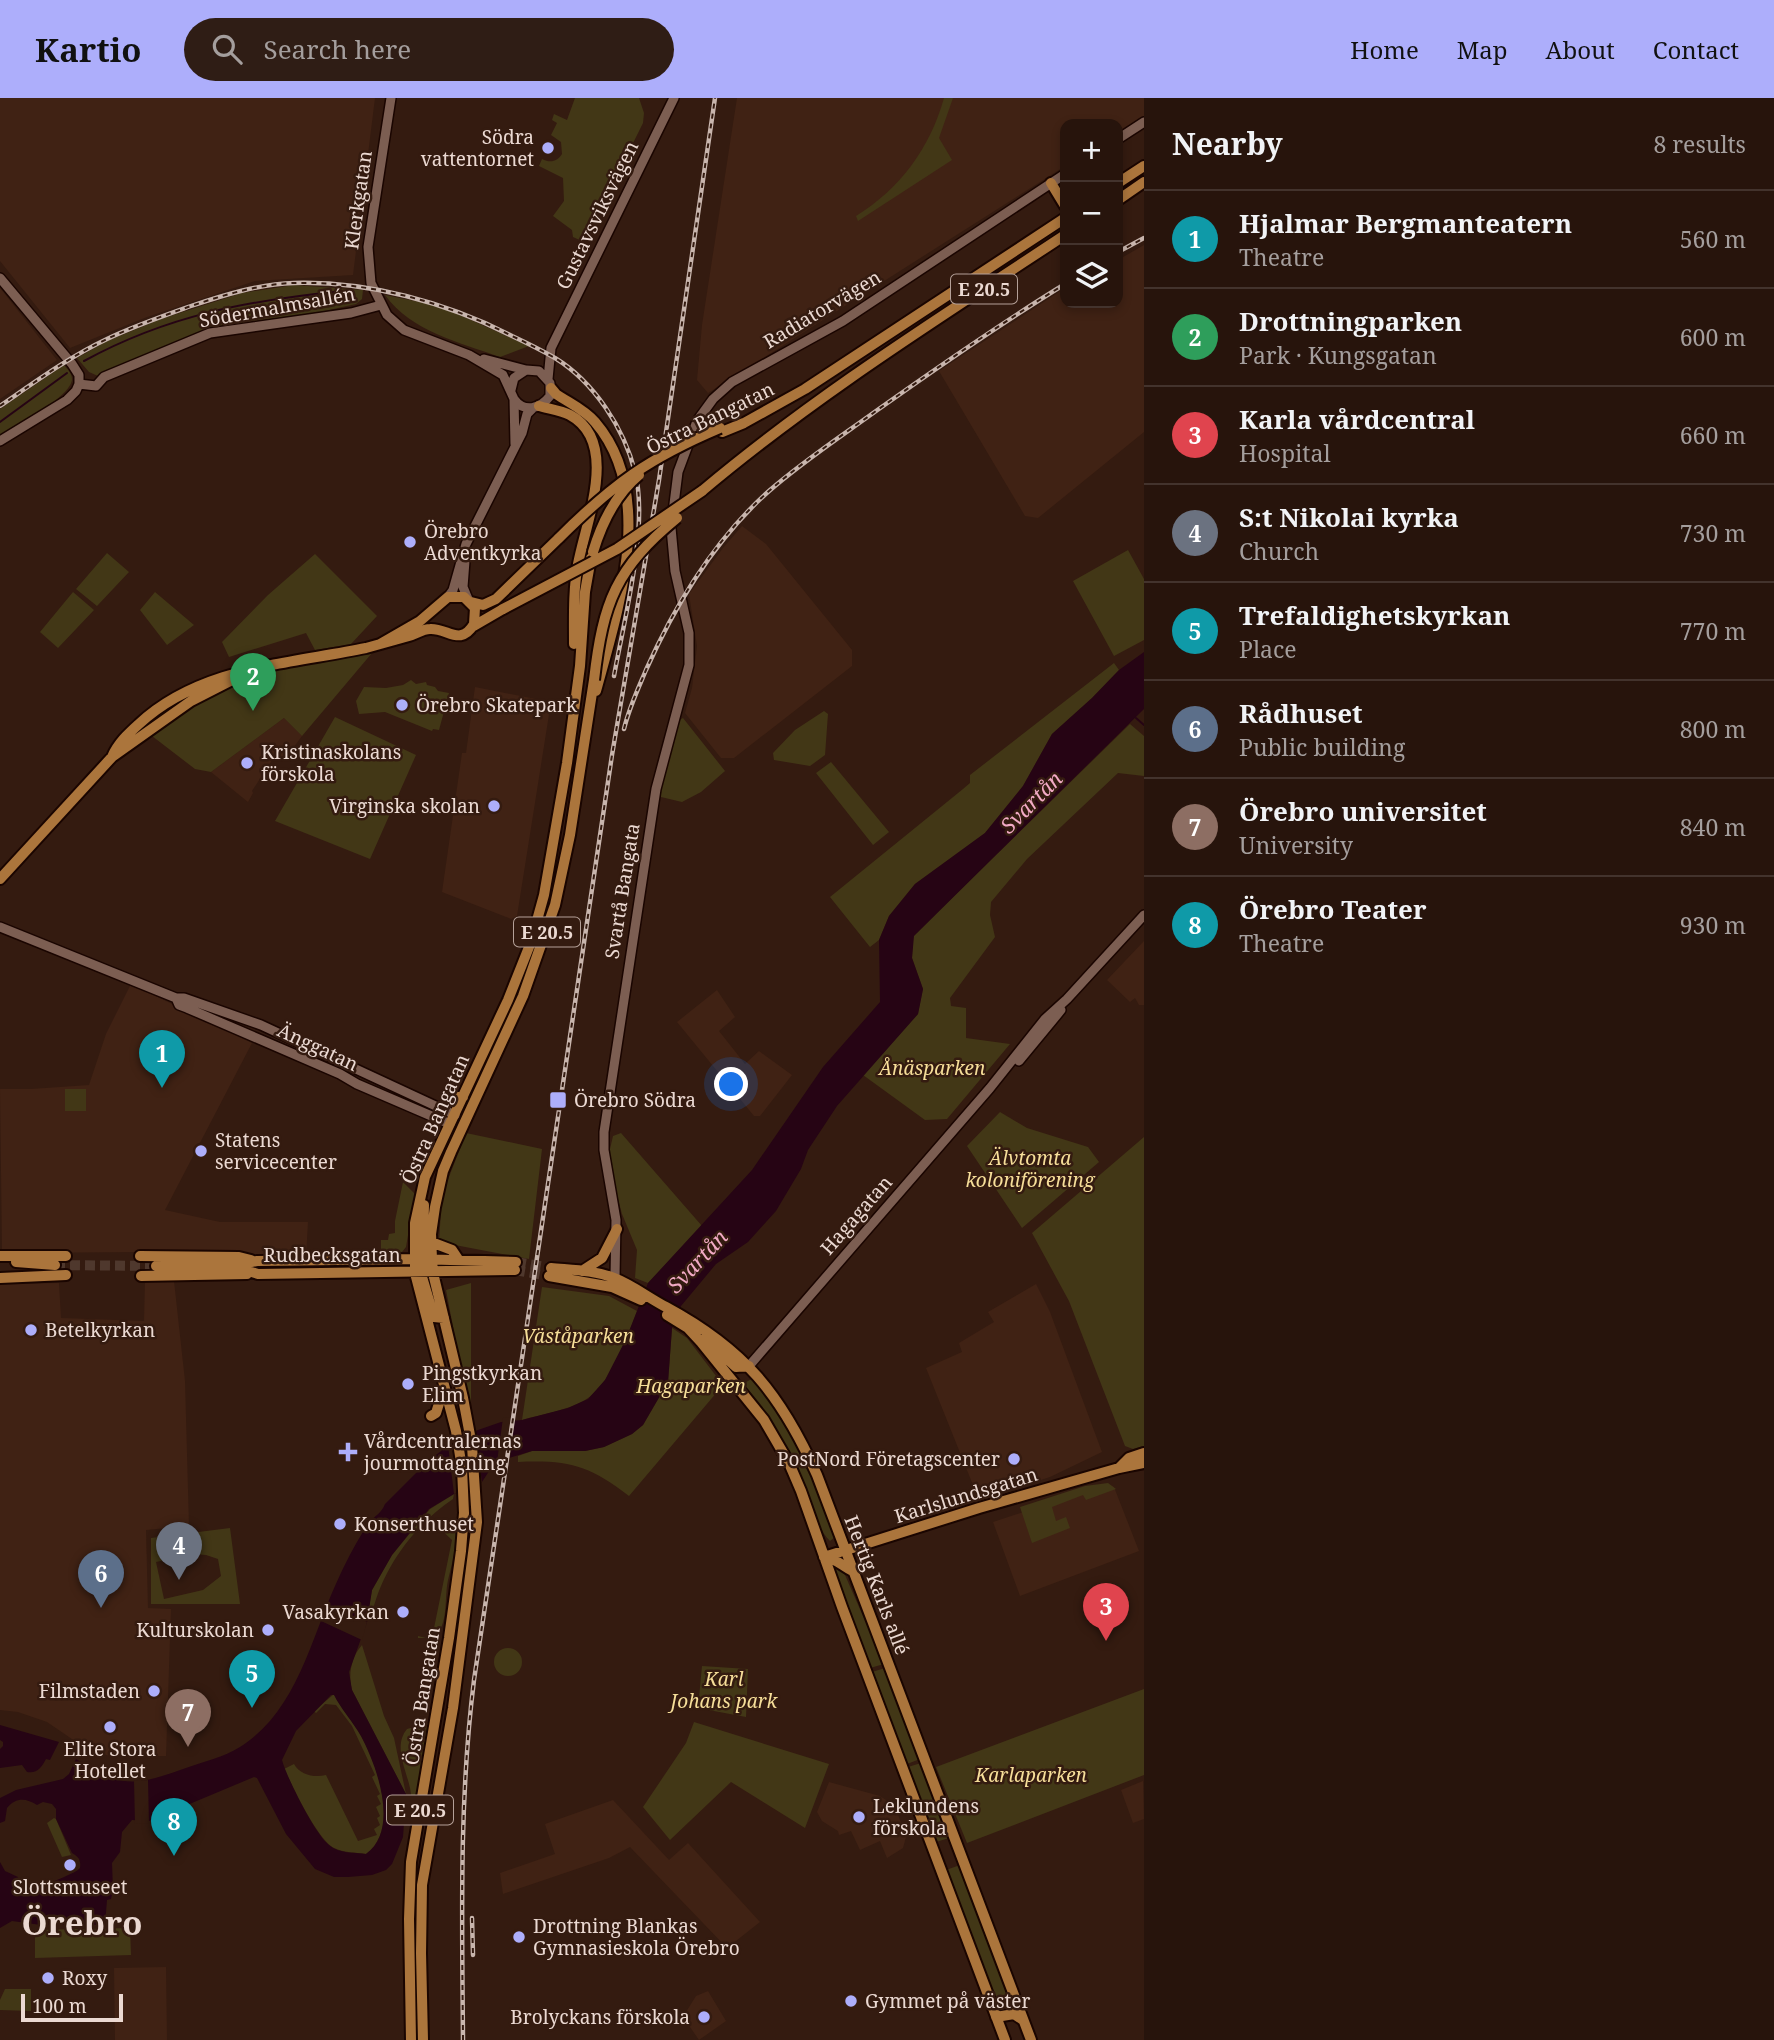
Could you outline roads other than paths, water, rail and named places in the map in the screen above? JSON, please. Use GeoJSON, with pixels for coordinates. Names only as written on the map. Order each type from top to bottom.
{"type":"FeatureCollection","features":[{"type":"Feature","properties":{"kind":"main road"},"geometry":{"type":"LineString","coordinates":[[1120,182],[1144,166]]}},
{"type":"Feature","properties":{"kind":"main road"},"geometry":{"type":"LineString","coordinates":[[1123,197],[1144,182]]}},
{"type":"Feature","properties":{"kind":"main road"},"geometry":{"type":"LineString","coordinates":[[1051,183],[1060,197]]}},
{"type":"Feature","properties":{"kind":"main road","name":"Östra Bangatan"},"geometry":{"type":"LineString","coordinates":[[411,2040],[424,1864],[451,1724],[476,1539],[476,1485],[470,1433],[444,1318],[423,1265],[415,1223],[425,1177],[508,1000],[537,918],[562,800],[580,666],[585,592],[593,552],[610,509],[637,477],[668,456],[763,412],[818,381],[1060,221]]}},
{"type":"Feature","properties":{"kind":"main road","name":"E 20.5"},"geometry":{"type":"LineString","coordinates":[[702,491],[755,446],[827,393],[1060,238]]}},
{"type":"Feature","properties":{"kind":"main road","name":"E 20.5"},"geometry":{"type":"LineString","coordinates":[[550,384],[556,394],[593,419],[605,435],[617,460],[626,497],[628,537],[622,588],[585,730]]}},
{"type":"Feature","properties":{"kind":"main road","name":"E 20.5"},"geometry":{"type":"LineString","coordinates":[[536,407],[561,411],[577,420],[595,445],[597,457],[595,488],[576,582],[576,686]]}},
{"type":"Feature","properties":{"kind":"main road"},"geometry":{"type":"LineString","coordinates":[[380,644],[420,621],[451,593],[482,605],[496,599],[592,506],[633,472],[664,453],[721,430]]}},
{"type":"Feature","properties":{"kind":"main road"},"geometry":{"type":"LineString","coordinates":[[0,879],[112,757],[191,701],[252,671],[380,644],[429,629],[459,635],[617,549],[702,491]]}},
{"type":"Feature","properties":{"kind":"main road","name":"Östra Bangatan"},"geometry":{"type":"LineString","coordinates":[[423,2040],[409,1893],[411,1862],[447,1650],[461,1551],[464,1490],[453,1416],[418,1290],[431,1242],[439,1186],[463,1126],[514,1018],[548,928],[568,846],[604,616],[620,578],[634,558],[689,507],[702,491]]}},
{"type":"Feature","properties":{"kind":"main road"},"geometry":{"type":"LineString","coordinates":[[467,598],[476,616],[472,627]]}},
{"type":"Feature","properties":{"kind":"main road"},"geometry":{"type":"LineString","coordinates":[[439,605],[437,621],[444,632]]}},
{"type":"Feature","properties":{"kind":"main road"},"geometry":{"type":"LineString","coordinates":[[441,1108],[456,1097],[463,1097]]}},
{"type":"Feature","properties":{"kind":"main road"},"geometry":{"type":"LineString","coordinates":[[452,1120],[463,1126]]}},
{"type":"Feature","properties":{"kind":"main road"},"geometry":{"type":"LineString","coordinates":[[582,1271],[603,1258],[617,1228]]}},
{"type":"Feature","properties":{"kind":"main road"},"geometry":{"type":"LineString","coordinates":[[431,1242],[452,1250],[458,1259]]}},
{"type":"Feature","properties":{"kind":"main road"},"geometry":{"type":"LineString","coordinates":[[0,1256],[66,1256]]}},
{"type":"Feature","properties":{"kind":"main road"},"geometry":{"type":"LineString","coordinates":[[140,1256],[239,1257],[257,1261]]}},
{"type":"Feature","properties":{"kind":"main road"},"geometry":{"type":"LineString","coordinates":[[458,1259],[516,1266],[452,1272],[423,1265],[458,1259]]}},
{"type":"Feature","properties":{"kind":"main road","name":"Rudbecksgatan"},"geometry":{"type":"LineString","coordinates":[[156,1266],[231,1266],[257,1261],[423,1265]]}},
{"type":"Feature","properties":{"kind":"main road"},"geometry":{"type":"LineString","coordinates":[[310,1261],[311,1274]]}},
{"type":"Feature","properties":{"kind":"main road"},"geometry":{"type":"LineString","coordinates":[[418,1290],[407,1282],[368,1274],[373,1267],[476,1264],[491,1261]]}},
{"type":"Feature","properties":{"kind":"main road"},"geometry":{"type":"LineString","coordinates":[[0,1263],[55,1265]]}},
{"type":"Feature","properties":{"kind":"main road"},"geometry":{"type":"LineString","coordinates":[[0,1272],[43,1265]]}},
{"type":"Feature","properties":{"kind":"main road","name":"Rudbecksgatan"},"geometry":{"type":"LineString","coordinates":[[231,1266],[258,1274],[368,1274]]}},
{"type":"Feature","properties":{"kind":"main road","name":"Hertig Karls allé"},"geometry":{"type":"LineString","coordinates":[[611,1282],[550,1272],[582,1271],[611,1282],[717,1338],[749,1366],[780,1405],[804,1446],[1031,2040]]}},
{"type":"Feature","properties":{"kind":"main road"},"geometry":{"type":"LineString","coordinates":[[444,1318],[442,1287],[452,1272]]}},
{"type":"Feature","properties":{"kind":"main road"},"geometry":{"type":"LineString","coordinates":[[141,1276],[258,1274]]}},
{"type":"Feature","properties":{"kind":"main road"},"geometry":{"type":"LineString","coordinates":[[0,1278],[66,1275]]}},
{"type":"Feature","properties":{"kind":"main road","name":"Hertig Karls allé"},"geometry":{"type":"LineString","coordinates":[[678,1317],[765,1420],[802,1491],[818,1542],[1005,2040]]}},
{"type":"Feature","properties":{"kind":"main road"},"geometry":{"type":"LineString","coordinates":[[696,1336],[706,1340],[734,1366],[749,1366]]}},
{"type":"Feature","properties":{"kind":"main road"},"geometry":{"type":"LineString","coordinates":[[734,1382],[749,1366]]}},
{"type":"Feature","properties":{"kind":"main road"},"geometry":{"type":"LineString","coordinates":[[431,1416],[436,1413],[441,1397],[446,1392],[451,1394],[457,1408],[466,1413]]}},
{"type":"Feature","properties":{"kind":"main road"},"geometry":{"type":"LineString","coordinates":[[453,1416],[466,1413]]}},
{"type":"Feature","properties":{"kind":"main road","name":"Karlslundsgatan"},"geometry":{"type":"LineString","coordinates":[[1119,1468],[1129,1458],[1144,1453]]}},
{"type":"Feature","properties":{"kind":"main road","name":"Karlslundsgatan"},"geometry":{"type":"LineString","coordinates":[[824,1557],[1119,1468],[1144,1463]]}},
{"type":"Feature","properties":{"kind":"main road"},"geometry":{"type":"LineString","coordinates":[[818,1542],[845,1550]]}},
{"type":"Feature","properties":{"kind":"main road"},"geometry":{"type":"LineString","coordinates":[[824,1557],[832,1558],[853,1571]]}},
{"type":"Feature","properties":{"kind":"main road"},"geometry":{"type":"LineString","coordinates":[[447,1650],[460,1653]]}},
{"type":"Feature","properties":{"kind":"main road"},"geometry":{"type":"LineString","coordinates":[[996,2017],[1005,2013],[1014,2014],[1023,2020]]}},
{"type":"Feature","properties":{"kind":"street","name":"Klerkgatan"},"geometry":{"type":"LineString","coordinates":[[381,305],[371,283],[367,259],[391,98]]}},
{"type":"Feature","properties":{"kind":"street","name":"Gustavsviksvägen"},"geometry":{"type":"LineString","coordinates":[[528,370],[551,348],[674,98]]}},
{"type":"Feature","properties":{"kind":"street"},"geometry":{"type":"LineString","coordinates":[[1123,136],[1144,122]]}},
{"type":"Feature","properties":{"kind":"street","name":"Radiatorvägen"},"geometry":{"type":"LineString","coordinates":[[671,528],[674,493],[684,452],[697,421],[722,390],[747,373],[858,311],[1060,177]]}},
{"type":"Feature","properties":{"kind":"street"},"geometry":{"type":"LineString","coordinates":[[0,278],[72,364],[79,375],[79,384]]}},
{"type":"Feature","properties":{"kind":"street","name":"Södermalmsallén"},"geometry":{"type":"LineString","coordinates":[[0,441],[67,400],[79,384],[96,386],[104,377],[210,333],[351,313],[381,305],[387,315],[404,330],[468,355],[528,370]]}},
{"type":"Feature","properties":{"kind":"street","name":"Gustavsviksvägen"},"geometry":{"type":"LineString","coordinates":[[550,384],[551,348]]}},
{"type":"Feature","properties":{"kind":"street","name":"Södermalmsallén"},"geometry":{"type":"LineString","coordinates":[[468,355],[501,374],[512,396]]}},
{"type":"Feature","properties":{"kind":"street"},"geometry":{"type":"LineString","coordinates":[[451,593],[461,572],[469,539],[522,433],[527,414],[550,396],[550,384],[540,371],[528,370],[514,378],[512,396],[515,444]]}},
{"type":"Feature","properties":{"kind":"street"},"geometry":{"type":"LineString","coordinates":[[512,396],[523,407],[536,407]]}},
{"type":"Feature","properties":{"kind":"street","name":"Svartå Bangata"},"geometry":{"type":"LineString","coordinates":[[611,1282],[617,1228],[604,1150],[611,1082],[656,789],[689,666],[689,633],[675,571],[671,528]]}},
{"type":"Feature","properties":{"kind":"street"},"geometry":{"type":"LineString","coordinates":[[461,572],[467,598]]}},
{"type":"Feature","properties":{"kind":"street","name":"Hagagatan"},"geometry":{"type":"LineString","coordinates":[[749,1366],[990,1088],[1045,1019],[1067,999],[1144,915]]}},
{"type":"Feature","properties":{"kind":"street","name":"Änggatan"},"geometry":{"type":"LineString","coordinates":[[0,927],[176,998],[184,998],[261,1025],[441,1108],[452,1120]]}},
{"type":"Feature","properties":{"kind":"street","name":"Änggatan"},"geometry":{"type":"LineString","coordinates":[[176,998],[179,1004],[187,1008],[329,1069],[357,1084],[452,1120]]}},
{"type":"Feature","properties":{"kind":"water","name":"Svartån"},"geometry":{"type":"Polygon","coordinates":[[[1144,652],[1144,709],[914,936],[912,958],[923,989],[918,1014],[837,1106],[808,1150],[801,1169],[776,1211],[748,1242],[716,1264],[681,1306],[672,1328],[668,1382],[643,1425],[632,1434],[604,1447],[585,1451],[532,1451],[495,1462],[482,1482],[429,1509],[392,1555],[372,1590],[367,1622],[349,1672],[352,1690],[406,1794],[403,1837],[392,1864],[386,1870],[372,1875],[348,1877],[334,1877],[315,1869],[286,1834],[257,1778],[254,1777],[149,1821],[132,1820],[122,1832],[120,1852],[112,1863],[113,1890],[111,1899],[107,1900],[105,1925],[41,1925],[12,1921],[0,1928],[0,1862],[5,1871],[18,1877],[19,1886],[25,1891],[64,1877],[80,1868],[80,1865],[56,1819],[56,1809],[52,1804],[43,1802],[37,1805],[18,1800],[10,1804],[5,1821],[0,1823],[0,1798],[16,1790],[63,1779],[69,1774],[76,1759],[106,1776],[130,1782],[169,1774],[240,1747],[277,1713],[290,1692],[346,1562],[368,1524],[385,1504],[446,1447],[478,1430],[501,1422],[522,1420],[568,1408],[588,1399],[605,1380],[626,1339],[648,1283],[752,1170],[823,1067],[880,1002],[879,940],[889,916],[915,884],[985,833],[1023,786],[1052,734],[1119,670],[1144,652]],[[334,1695],[296,1731],[282,1760],[302,1805],[323,1839],[338,1850],[366,1854],[376,1843],[382,1830],[384,1814],[379,1780],[358,1731],[334,1695]]]}},
{"type":"Feature","properties":{"kind":"water"},"geometry":{"type":"Polygon","coordinates":[[[0,1725],[59,1742],[50,1760],[46,1759],[36,1771],[27,1772],[22,1765],[0,1768],[0,1749],[3,1742],[0,1740],[0,1725]]]}},
{"type":"Feature","properties":{"kind":"waterway"},"geometry":{"type":"LineString","coordinates":[[84,361],[147,332],[210,312],[276,299],[344,291]]}},
{"type":"Feature","properties":{"kind":"waterway"},"geometry":{"type":"LineString","coordinates":[[0,422],[67,373]]}},
{"type":"Feature","properties":{"kind":"waterway"},"geometry":{"type":"LineString","coordinates":[[1136,718],[1144,725]]}},
{"type":"Feature","properties":{"kind":"tunnel"},"geometry":{"type":"LineString","coordinates":[[516,1262],[551,1268]]}},
{"type":"Feature","properties":{"kind":"tunnel"},"geometry":{"type":"LineString","coordinates":[[55,1265],[156,1266]]}},
{"type":"Feature","properties":{"kind":"tunnel"},"geometry":{"type":"LineString","coordinates":[[515,1270],[549,1276]]}},
{"type":"Feature","properties":{"kind":"railway"},"geometry":{"type":"LineString","coordinates":[[463,2040],[464,1815],[474,1680],[612,755],[659,480],[715,98]]}},
{"type":"Feature","properties":{"kind":"railway"},"geometry":{"type":"LineString","coordinates":[[1123,249],[1144,238]]}},
{"type":"Feature","properties":{"kind":"railway"},"geometry":{"type":"LineString","coordinates":[[0,406],[66,362],[117,334],[203,302],[268,285],[322,283],[378,290],[434,304],[487,324],[529,344],[569,368],[595,393],[606,408],[630,455],[639,494],[639,519],[629,601],[614,676]]}},
{"type":"Feature","properties":{"kind":"railway"},"geometry":{"type":"LineString","coordinates":[[624,729],[646,670],[670,621],[698,574],[749,510],[782,480],[835,440],[969,346],[1060,287]]}},
{"type":"Feature","properties":{"kind":"railway"},"geometry":{"type":"LineString","coordinates":[[472,1918],[473,1955]]}},
{"type":"Feature","properties":{"kind":"place","name":"Södra vattentornet"},"geometry":{"type":"Point","coordinates":[548,148]}},
{"type":"Feature","properties":{"kind":"place","name":"Örebro Adventkyrka"},"geometry":{"type":"Point","coordinates":[410,542]}},
{"type":"Feature","properties":{"kind":"place","name":"Örebro Skatepark"},"geometry":{"type":"Point","coordinates":[402,705]}},
{"type":"Feature","properties":{"kind":"place","name":"Drottningparken"},"geometry":{"type":"Point","coordinates":[253,711]}},
{"type":"Feature","properties":{"kind":"place","name":"Kristinaskolans förskola"},"geometry":{"type":"Point","coordinates":[247,763]}},
{"type":"Feature","properties":{"kind":"place","name":"Virginska skolan"},"geometry":{"type":"Point","coordinates":[494,806]}},
{"type":"Feature","properties":{"kind":"place","name":"Hjalmar Bergmanteatern"},"geometry":{"type":"Point","coordinates":[162,1088]}},
{"type":"Feature","properties":{"kind":"place","name":"Örebro Södra"},"geometry":{"type":"Point","coordinates":[558,1100]}},
{"type":"Feature","properties":{"kind":"place","name":"Statens servicecenter"},"geometry":{"type":"Point","coordinates":[201,1151]}},
{"type":"Feature","properties":{"kind":"place","name":"Betelkyrkan"},"geometry":{"type":"Point","coordinates":[31,1330]}},
{"type":"Feature","properties":{"kind":"place","name":"Pingstkyrkan Elim"},"geometry":{"type":"Point","coordinates":[408,1384]}},
{"type":"Feature","properties":{"kind":"place","name":"Vårdcentralernas jourmottagning"},"geometry":{"type":"Point","coordinates":[348,1452]}},
{"type":"Feature","properties":{"kind":"place","name":"PostNord Företagscenter"},"geometry":{"type":"Point","coordinates":[1014,1459]}},
{"type":"Feature","properties":{"kind":"place","name":"Konserthuset"},"geometry":{"type":"Point","coordinates":[340,1524]}},
{"type":"Feature","properties":{"kind":"place","name":"S:t Nikolai kyrka"},"geometry":{"type":"Point","coordinates":[179,1580]}},
{"type":"Feature","properties":{"kind":"place","name":"Rådhuset"},"geometry":{"type":"Point","coordinates":[101,1608]}},
{"type":"Feature","properties":{"kind":"place","name":"Vasakyrkan"},"geometry":{"type":"Point","coordinates":[403,1612]}},
{"type":"Feature","properties":{"kind":"place","name":"Kulturskolan"},"geometry":{"type":"Point","coordinates":[268,1630]}},
{"type":"Feature","properties":{"kind":"place","name":"Karla vårdcentral"},"geometry":{"type":"Point","coordinates":[1106,1641]}},
{"type":"Feature","properties":{"kind":"place","name":"Filmstaden"},"geometry":{"type":"Point","coordinates":[154,1691]}},
{"type":"Feature","properties":{"kind":"place","name":"Trefaldighetskyrkan"},"geometry":{"type":"Point","coordinates":[252,1708]}},
{"type":"Feature","properties":{"kind":"place","name":"Elite Stora Hotellet"},"geometry":{"type":"Point","coordinates":[110,1727]}},
{"type":"Feature","properties":{"kind":"place","name":"Örebro universitet"},"geometry":{"type":"Point","coordinates":[188,1747]}},
{"type":"Feature","properties":{"kind":"place","name":"Leklundens förskola"},"geometry":{"type":"Point","coordinates":[859,1817]}},
{"type":"Feature","properties":{"kind":"place","name":"Örebro Teater"},"geometry":{"type":"Point","coordinates":[174,1856]}},
{"type":"Feature","properties":{"kind":"place","name":"Slottsmuseet"},"geometry":{"type":"Point","coordinates":[70,1865]}},
{"type":"Feature","properties":{"kind":"place","name":"Drottning Blankas Gymnasieskola Örebro"},"geometry":{"type":"Point","coordinates":[519,1937]}},
{"type":"Feature","properties":{"kind":"place","name":"Roxy"},"geometry":{"type":"Point","coordinates":[48,1978]}},
{"type":"Feature","properties":{"kind":"place","name":"Gymmet på väster"},"geometry":{"type":"Point","coordinates":[851,2001]}},
{"type":"Feature","properties":{"kind":"place","name":"Brolyckans förskola"},"geometry":{"type":"Point","coordinates":[704,2017]}},
{"type":"Feature","properties":{"kind":"district","name":"Örebro"},"geometry":{"type":"Point","coordinates":[82,1922]}},
{"type":"Feature","properties":{"kind":"park label","name":"Ånäsparken"},"geometry":{"type":"Point","coordinates":[932,1068]}},
{"type":"Feature","properties":{"kind":"park label","name":"Älvtomta koloniförening"},"geometry":{"type":"Point","coordinates":[1030,1169]}},
{"type":"Feature","properties":{"kind":"park label","name":"Väståparken"},"geometry":{"type":"Point","coordinates":[578,1336]}},
{"type":"Feature","properties":{"kind":"park label","name":"Hagaparken"},"geometry":{"type":"Point","coordinates":[691,1386]}},
{"type":"Feature","properties":{"kind":"park label","name":"Karl Johans park"},"geometry":{"type":"Point","coordinates":[724,1690]}},
{"type":"Feature","properties":{"kind":"park label","name":"Karlaparken"},"geometry":{"type":"Point","coordinates":[1031,1775]}}]}
